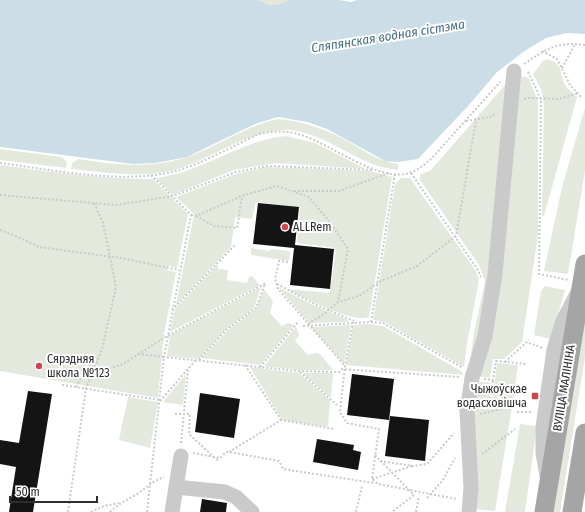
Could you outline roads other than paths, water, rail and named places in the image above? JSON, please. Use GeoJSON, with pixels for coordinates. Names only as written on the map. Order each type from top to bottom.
{"type":"FeatureCollection","features":[{"type":"Feature","properties":{"kind":"main road","name":"ВУЛІЦА МАЛІНІНА"},"geometry":{"type":"LineString","coordinates":[[544,512],[575,284],[585,264]]}},
{"type":"Feature","properties":{"kind":"main road"},"geometry":{"type":"LineString","coordinates":[[572,512],[585,433]]}},
{"type":"Feature","properties":{"kind":"lane"},"geometry":{"type":"LineString","coordinates":[[469,507],[470,464],[467,411],[477,378],[495,274],[518,68]]}},
{"type":"Feature","properties":{"kind":"lane"},"geometry":{"type":"LineString","coordinates":[[172,512],[177,479],[184,452]]}},
{"type":"Feature","properties":{"kind":"lane"},"geometry":{"type":"LineString","coordinates":[[177,479],[225,492],[236,497],[252,512]]}},
{"type":"Feature","properties":{"kind":"water","name":"Сляпянская водная сістэма"},"geometry":{"type":"Polygon","coordinates":[[[0,0],[258,0],[269,5],[277,5],[289,0],[339,0],[351,2],[357,0],[585,0],[585,34],[567,33],[546,38],[526,50],[497,72],[469,105],[418,159],[398,162],[385,161],[327,129],[307,122],[278,117],[255,124],[187,157],[156,163],[133,164],[0,147],[0,0]]]}},
{"type":"Feature","properties":{"kind":"place","name":"ALLRem"},"geometry":{"type":"Point","coordinates":[285,227]}},
{"type":"Feature","properties":{"kind":"place","name":"Сярэдняя школа №123"},"geometry":{"type":"Point","coordinates":[39,366]}},
{"type":"Feature","properties":{"kind":"place","name":"Чыжоўскае водасховішча"},"geometry":{"type":"Point","coordinates":[535,396]}}]}
